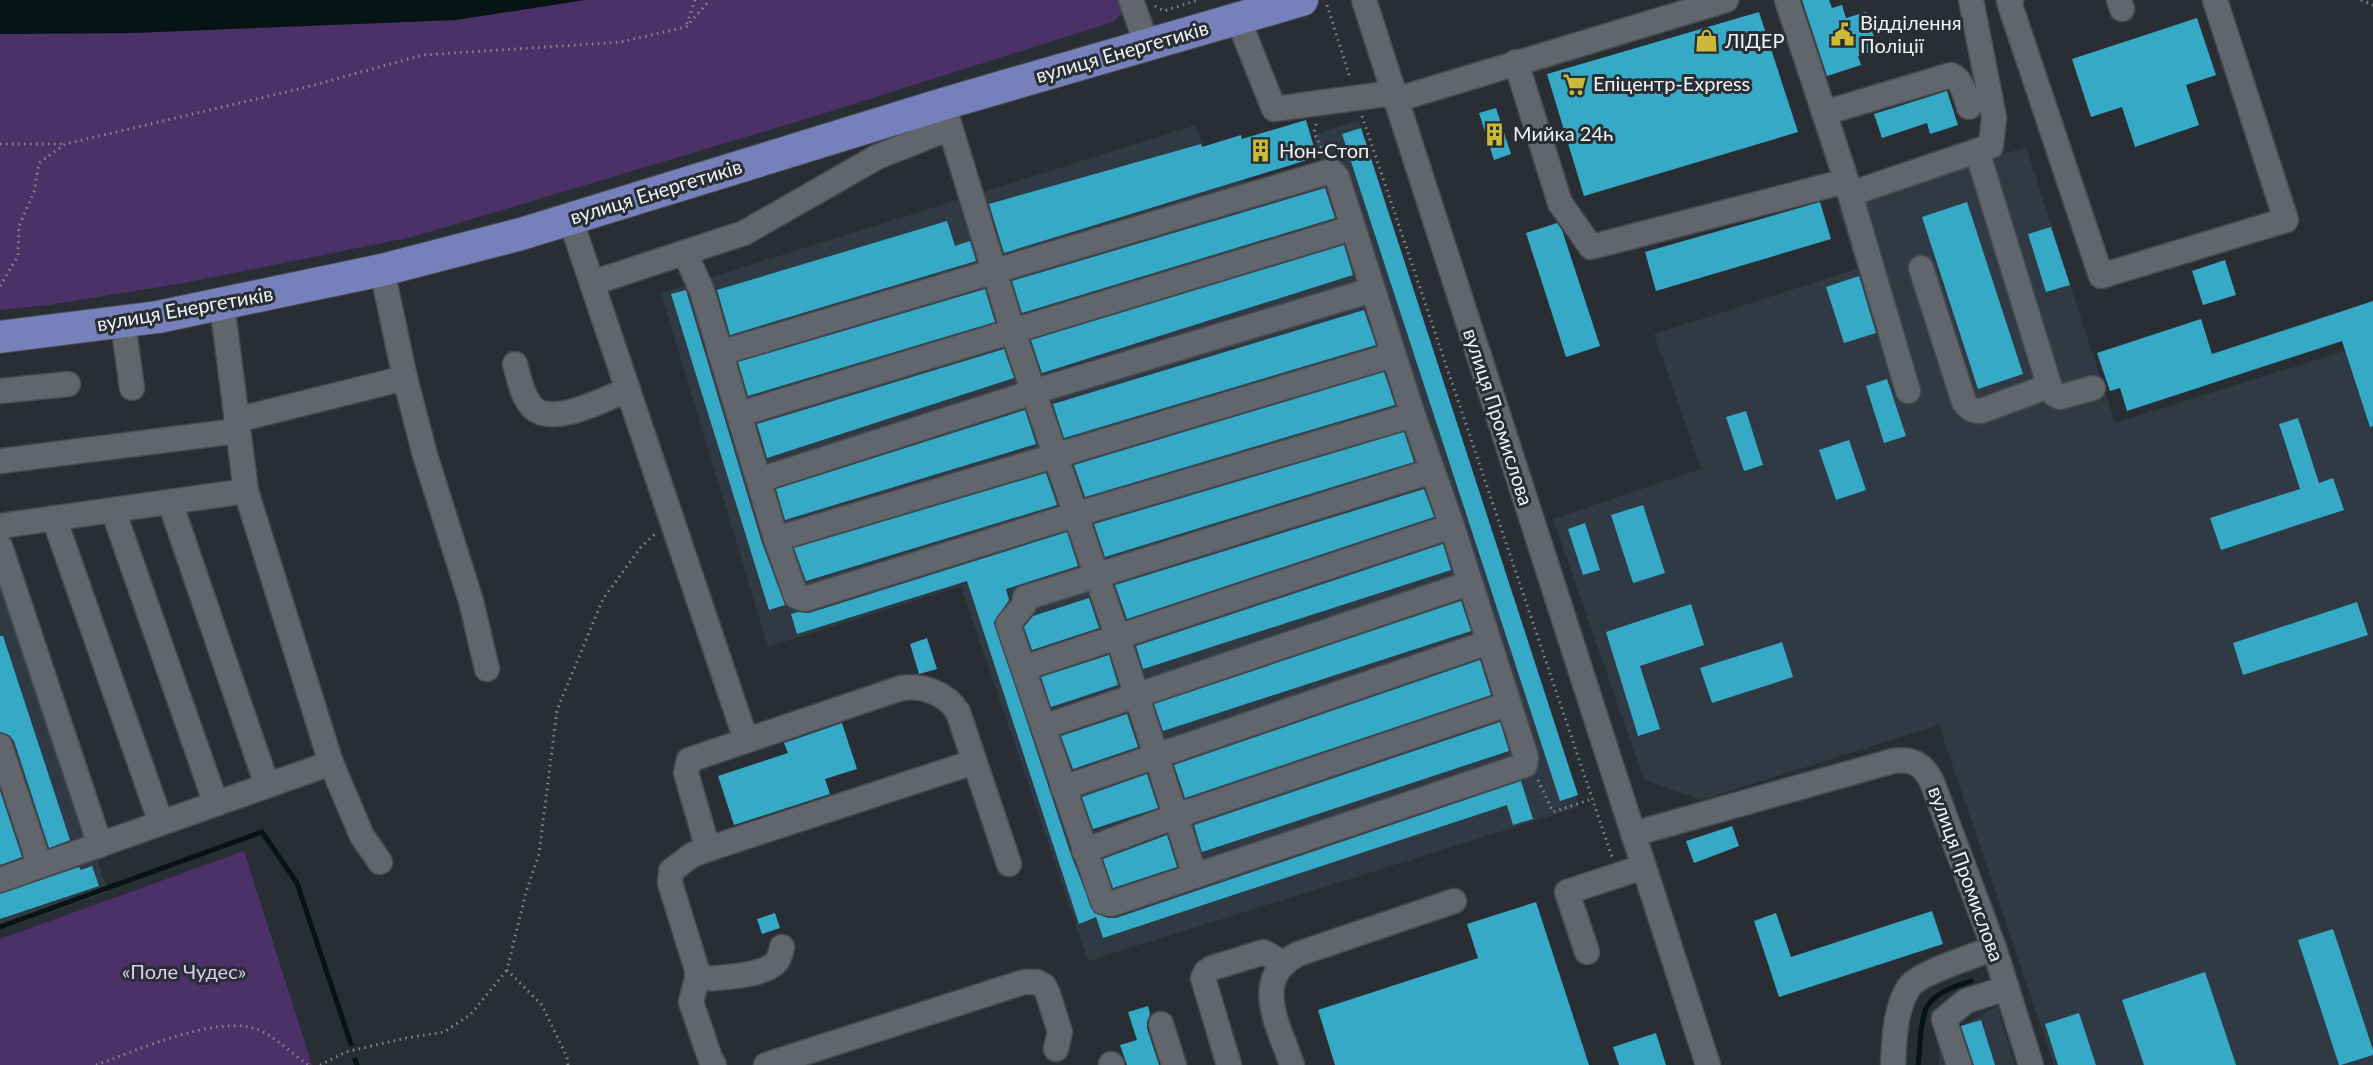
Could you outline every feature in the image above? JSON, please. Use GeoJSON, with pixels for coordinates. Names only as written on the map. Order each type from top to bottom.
{"type":"FeatureCollection","features":[{"type":"Feature","properties":{"kind":"main road","name":"вулиця Енергетиків"},"geometry":{"type":"LineString","coordinates":[[0,337],[123,323],[382,270],[521,234],[570,218],[946,116],[1141,17],[1238,19],[1302,0]]}},
{"type":"Feature","properties":{"kind":"street","name":"вулиця Промислова"},"geometry":{"type":"LineString","coordinates":[[1364,0],[1708,1065]]}},
{"type":"Feature","properties":{"kind":"street"},"geometry":{"type":"LineString","coordinates":[[1238,19],[1274,109],[1394,97],[1726,0]]}},
{"type":"Feature","properties":{"kind":"street"},"geometry":{"type":"LineString","coordinates":[[1787,0],[1848,188],[1908,391]]}},
{"type":"Feature","properties":{"kind":"street"},"geometry":{"type":"LineString","coordinates":[[1516,63],[1560,202],[1591,247],[1848,188],[1991,146],[1994,117],[1971,0]]}},
{"type":"Feature","properties":{"kind":"street"},"geometry":{"type":"LineString","coordinates":[[2011,0],[2013,13],[2102,276],[2286,220],[2215,0]]}},
{"type":"Feature","properties":{"kind":"street"},"geometry":{"type":"LineString","coordinates":[[1824,113],[1944,75],[1957,78],[1969,107]]}},
{"type":"Feature","properties":{"kind":"street"},"geometry":{"type":"LineString","coordinates":[[592,283],[744,233],[946,116],[1012,332],[1118,638],[1195,876]]}},
{"type":"Feature","properties":{"kind":"street"},"geometry":{"type":"LineString","coordinates":[[1977,151],[2049,386],[2054,394],[2060,397],[2093,388]]}},
{"type":"Feature","properties":{"kind":"street"},"geometry":{"type":"LineString","coordinates":[[720,352],[1327,171],[1335,173],[1527,761],[1521,767],[1106,904],[1100,898],[1008,624],[1024,605],[1025,598],[1432,471]]}},
{"type":"Feature","properties":{"kind":"street"},"geometry":{"type":"LineString","coordinates":[[570,218],[746,740]]}},
{"type":"Feature","properties":{"kind":"street"},"geometry":{"type":"LineString","coordinates":[[740,414],[1352,228]]}},
{"type":"Feature","properties":{"kind":"street"},"geometry":{"type":"LineString","coordinates":[[685,253],[702,291],[776,539],[796,596],[805,599],[1074,515],[1413,415]]}},
{"type":"Feature","properties":{"kind":"street"},"geometry":{"type":"LineString","coordinates":[[1921,268],[1964,402],[1968,408],[1981,411],[2049,386]]}},
{"type":"Feature","properties":{"kind":"street"},"geometry":{"type":"LineString","coordinates":[[382,270],[405,378],[425,455],[471,601],[487,669]]}},
{"type":"Feature","properties":{"kind":"street"},"geometry":{"type":"LineString","coordinates":[[759,480],[1033,392],[1372,290]]}},
{"type":"Feature","properties":{"kind":"street"},"geometry":{"type":"LineString","coordinates":[[222,304],[246,491],[331,763],[362,836],[380,862]]}},
{"type":"Feature","properties":{"kind":"street"},"geometry":{"type":"LineString","coordinates":[[123,323],[132,388]]}},
{"type":"Feature","properties":{"kind":"street"},"geometry":{"type":"LineString","coordinates":[[776,539],[1393,355]]}},
{"type":"Feature","properties":{"kind":"street"},"geometry":{"type":"LineString","coordinates":[[515,364],[527,399],[538,411],[547,415],[572,411],[628,390]]}},
{"type":"Feature","properties":{"kind":"street"},"geometry":{"type":"LineString","coordinates":[[0,460],[237,425],[405,378]]}},
{"type":"Feature","properties":{"kind":"street"},"geometry":{"type":"LineString","coordinates":[[0,391],[68,384]]}},
{"type":"Feature","properties":{"kind":"street"},"geometry":{"type":"LineString","coordinates":[[0,526],[246,491]]}},
{"type":"Feature","properties":{"kind":"street"},"geometry":{"type":"LineString","coordinates":[[170,502],[267,785]]}},
{"type":"Feature","properties":{"kind":"street"},"geometry":{"type":"LineString","coordinates":[[113,510],[216,804]]}},
{"type":"Feature","properties":{"kind":"street"},"geometry":{"type":"LineString","coordinates":[[54,518],[161,823]]}},
{"type":"Feature","properties":{"kind":"street"},"geometry":{"type":"LineString","coordinates":[[1024,668],[1452,526]]}},
{"type":"Feature","properties":{"kind":"street"},"geometry":{"type":"LineString","coordinates":[[0,546],[100,844]]}},
{"type":"Feature","properties":{"kind":"street"},"geometry":{"type":"LineString","coordinates":[[1043,727],[1470,583]]}},
{"type":"Feature","properties":{"kind":"street"},"geometry":{"type":"LineString","coordinates":[[1063,788],[1489,642]]}},
{"type":"Feature","properties":{"kind":"street"},"geometry":{"type":"LineString","coordinates":[[708,849],[686,766],[689,760],[901,688],[916,687],[938,693],[955,706],[1009,864]]}},
{"type":"Feature","properties":{"kind":"street"},"geometry":{"type":"LineString","coordinates":[[1084,851],[1176,816],[1508,704]]}},
{"type":"Feature","properties":{"kind":"street"},"geometry":{"type":"LineString","coordinates":[[0,746],[40,866]]}},
{"type":"Feature","properties":{"kind":"street","name":"вулиця Промислова"},"geometry":{"type":"LineString","coordinates":[[1633,834],[1893,761],[1910,760],[1924,768],[1932,782],[1994,948],[2031,1065]]}},
{"type":"Feature","properties":{"kind":"street"},"geometry":{"type":"LineString","coordinates":[[714,1065],[691,1002],[697,979],[696,963],[669,876],[679,863],[708,849],[974,762]]}},
{"type":"Feature","properties":{"kind":"street"},"geometry":{"type":"LineString","coordinates":[[0,880],[331,763]]}},
{"type":"Feature","properties":{"kind":"street"},"geometry":{"type":"LineString","coordinates":[[1587,952],[1567,892],[1643,867]]}},
{"type":"Feature","properties":{"kind":"street"},"geometry":{"type":"LineString","coordinates":[[1292,1065],[1272,1005],[1270,992],[1272,980],[1282,963],[1298,954],[1454,901]]}},
{"type":"Feature","properties":{"kind":"street"},"geometry":{"type":"LineString","coordinates":[[697,979],[743,976],[770,966],[778,959],[782,947]]}},
{"type":"Feature","properties":{"kind":"street"},"geometry":{"type":"LineString","coordinates":[[1893,1065],[1898,1020],[1909,987],[1920,977],[1994,948]]}},
{"type":"Feature","properties":{"kind":"street"},"geometry":{"type":"LineString","coordinates":[[1229,1065],[1203,978],[1206,972],[1212,968],[1264,952],[1282,963]]}},
{"type":"Feature","properties":{"kind":"street"},"geometry":{"type":"LineString","coordinates":[[766,1065],[1024,982],[1037,982],[1044,986],[1048,993],[1060,1032],[1056,1049]]}},
{"type":"Feature","properties":{"kind":"street"},"geometry":{"type":"LineString","coordinates":[[1959,1065],[1944,1019],[1966,1001],[2007,988]]}},
{"type":"Feature","properties":{"kind":"street"},"geometry":{"type":"LineString","coordinates":[[1161,1024],[1174,1065]]}},
{"type":"Feature","properties":{"kind":"path"},"geometry":{"type":"LineString","coordinates":[[686,27],[695,0]]}},
{"type":"Feature","properties":{"kind":"path"},"geometry":{"type":"LineString","coordinates":[[0,144],[65,144],[303,88],[423,55],[621,42],[686,27],[710,0]]}},
{"type":"Feature","properties":{"kind":"path"},"geometry":{"type":"LineString","coordinates":[[1141,17],[1198,0]]}},
{"type":"Feature","properties":{"kind":"path"},"geometry":{"type":"LineString","coordinates":[[1325,0],[1618,875]]}},
{"type":"Feature","properties":{"kind":"path"},"geometry":{"type":"LineString","coordinates":[[2361,0],[2373,5]]}},
{"type":"Feature","properties":{"kind":"path"},"geometry":{"type":"LineString","coordinates":[[1141,17],[1164,11]]}},
{"type":"Feature","properties":{"kind":"path"},"geometry":{"type":"LineString","coordinates":[[1319,118],[1314,132],[1335,173]]}},
{"type":"Feature","properties":{"kind":"path"},"geometry":{"type":"LineString","coordinates":[[0,286],[18,256],[19,226],[34,192],[39,164],[65,144]]}},
{"type":"Feature","properties":{"kind":"path"},"geometry":{"type":"LineString","coordinates":[[320,1065],[346,1053],[406,1038],[444,1032],[470,1015],[507,970],[526,892],[539,854],[557,710],[603,599],[641,547],[671,518]]}},
{"type":"Feature","properties":{"kind":"path"},"geometry":{"type":"LineString","coordinates":[[1526,757],[1553,812],[1592,799]]}},
{"type":"Feature","properties":{"kind":"path"},"geometry":{"type":"LineString","coordinates":[[507,970],[542,1005],[567,1057],[568,1065]]}},
{"type":"Feature","properties":{"kind":"path"},"geometry":{"type":"LineString","coordinates":[[96,1065],[200,1029],[243,1026],[260,1030],[308,1065]]}},
{"type":"Feature","properties":{"kind":"shaded area"},"geometry":{"type":"Polygon","coordinates":[[[0,0],[584,0],[456,20],[132,33],[0,34],[0,0]]]}},
{"type":"Feature","properties":{"kind":"shaded area"},"geometry":{"type":"Polygon","coordinates":[[[1359,120],[1579,807],[1088,961],[961,586],[768,647],[661,293],[1196,125],[1211,169],[1239,161],[1247,183],[1321,161],[1313,135],[1359,120]]]}},
{"type":"Feature","properties":{"kind":"shaded area"},"geometry":{"type":"Polygon","coordinates":[[[2026,147],[2115,423],[2373,342],[2373,1065],[2054,1065],[1939,725],[1701,800],[1644,780],[1553,519],[1701,469],[1654,334],[1857,269],[1838,207],[2026,147]]]}},
{"type":"Feature","properties":{"kind":"shaded area"},"geometry":{"type":"Polygon","coordinates":[[[0,566],[108,892],[0,930],[0,566]]]}},
{"type":"Feature","properties":{"kind":"shaded area"},"geometry":{"type":"Polygon","coordinates":[[[1997,1006],[2015,1065],[1939,1065],[1939,1039],[1997,1006]]]}},
{"type":"Feature","properties":{"kind":"green space"},"geometry":{"type":"Polygon","coordinates":[[[584,0],[1119,0],[1122,14],[1113,22],[806,119],[412,237],[184,283],[49,305],[0,310],[0,34],[132,33],[456,20],[584,0]]]}},
{"type":"Feature","properties":{"kind":"green space","name":"«Поле Чудес»"},"geometry":{"type":"Polygon","coordinates":[[[244,851],[312,1065],[0,1065],[0,939],[244,851]]]}},
{"type":"Feature","properties":{"kind":"building","name":"Відділення Поліції"},"geometry":{"type":"Polygon","coordinates":[[[1802,0],[1829,0],[1832,8],[1842,5],[1846,18],[1866,12],[1878,49],[1858,56],[1861,65],[1827,76],[1802,0]]]}},
{"type":"Feature","properties":{"kind":"building"},"geometry":{"type":"Polygon","coordinates":[[[1759,12],[1798,132],[1584,196],[1547,74],[1759,12]]]}},
{"type":"Feature","properties":{"kind":"building"},"geometry":{"type":"Polygon","coordinates":[[[2197,18],[2216,75],[2186,85],[2199,125],[2135,147],[2122,107],[2091,117],[2072,59],[2197,18]]]}},
{"type":"Feature","properties":{"kind":"building"},"geometry":{"type":"Polygon","coordinates":[[[1947,91],[1958,125],[1930,134],[1927,123],[1882,138],[1874,114],[1947,91]]]}},
{"type":"Feature","properties":{"kind":"building","name":"Мийка 24һ"},"geometry":{"type":"Polygon","coordinates":[[[1496,108],[1511,154],[1494,160],[1479,113],[1496,108]]]}},
{"type":"Feature","properties":{"kind":"building"},"geometry":{"type":"Polygon","coordinates":[[[1306,120],[1317,157],[1004,253],[989,204],[1201,144],[1202,147],[1241,135],[1242,139],[1306,120]]]}},
{"type":"Feature","properties":{"kind":"building"},"geometry":{"type":"Polygon","coordinates":[[[1361,128],[1578,795],[1560,801],[1342,134],[1361,128]]]}},
{"type":"Feature","properties":{"kind":"building"},"geometry":{"type":"Polygon","coordinates":[[[1325,188],[1335,218],[1022,313],[1012,281],[1325,188]]]}},
{"type":"Feature","properties":{"kind":"building"},"geometry":{"type":"Polygon","coordinates":[[[1820,202],[1831,239],[1656,291],[1645,252],[1820,202]]]}},
{"type":"Feature","properties":{"kind":"building"},"geometry":{"type":"Polygon","coordinates":[[[1967,202],[2023,374],[1978,389],[1922,217],[1967,202]]]}},
{"type":"Feature","properties":{"kind":"building"},"geometry":{"type":"Polygon","coordinates":[[[947,221],[955,246],[970,241],[976,261],[730,335],[717,290],[947,221]]]}},
{"type":"Feature","properties":{"kind":"building"},"geometry":{"type":"Polygon","coordinates":[[[1557,223],[1562,230],[1600,346],[1566,357],[1526,233],[1557,223]]]}},
{"type":"Feature","properties":{"kind":"building"},"geometry":{"type":"Polygon","coordinates":[[[2051,227],[2070,285],[2046,292],[2028,234],[2051,227]]]}},
{"type":"Feature","properties":{"kind":"building"},"geometry":{"type":"Polygon","coordinates":[[[1344,245],[1353,275],[1042,373],[1031,340],[1344,245]]]}},
{"type":"Feature","properties":{"kind":"building"},"geometry":{"type":"Polygon","coordinates":[[[2225,260],[2236,295],[2203,305],[2192,271],[2225,260]]]}},
{"type":"Feature","properties":{"kind":"building"},"geometry":{"type":"Polygon","coordinates":[[[1859,276],[1876,333],[1844,343],[1826,287],[1859,276]]]}},
{"type":"Feature","properties":{"kind":"building"},"geometry":{"type":"Polygon","coordinates":[[[985,289],[995,322],[748,396],[738,362],[985,289]]]}},
{"type":"Feature","properties":{"kind":"building"},"geometry":{"type":"Polygon","coordinates":[[[686,290],[762,543],[785,605],[769,610],[671,294],[686,290]]]}},
{"type":"Feature","properties":{"kind":"building"},"geometry":{"type":"Polygon","coordinates":[[[2373,301],[2373,426],[2370,427],[2342,341],[2127,411],[2120,388],[2110,391],[2097,353],[2201,319],[2212,354],[2373,301]]]}},
{"type":"Feature","properties":{"kind":"building"},"geometry":{"type":"Polygon","coordinates":[[[1364,310],[1376,345],[1064,438],[1053,404],[1364,310]]]}},
{"type":"Feature","properties":{"kind":"building"},"geometry":{"type":"Polygon","coordinates":[[[1004,349],[1014,378],[767,458],[757,424],[1004,349]]]}},
{"type":"Feature","properties":{"kind":"building"},"geometry":{"type":"Polygon","coordinates":[[[1384,372],[1395,405],[1085,497],[1074,465],[1384,372]]]}},
{"type":"Feature","properties":{"kind":"building"},"geometry":{"type":"Polygon","coordinates":[[[1887,379],[1906,436],[1884,443],[1866,386],[1887,379]]]}},
{"type":"Feature","properties":{"kind":"building"},"geometry":{"type":"Polygon","coordinates":[[[1025,410],[1036,444],[785,520],[776,489],[1025,410]]]}},
{"type":"Feature","properties":{"kind":"building"},"geometry":{"type":"Polygon","coordinates":[[[1746,411],[1763,465],[1744,471],[1726,417],[1746,411]]]}},
{"type":"Feature","properties":{"kind":"building"},"geometry":{"type":"Polygon","coordinates":[[[2298,418],[2319,483],[2333,478],[2344,510],[2221,550],[2210,518],[2300,489],[2279,424],[2298,418]]]}},
{"type":"Feature","properties":{"kind":"building"},"geometry":{"type":"Polygon","coordinates":[[[1404,432],[1414,462],[1105,557],[1094,524],[1404,432]]]}},
{"type":"Feature","properties":{"kind":"building"},"geometry":{"type":"Polygon","coordinates":[[[1849,440],[1866,490],[1836,500],[1819,450],[1849,440]]]}},
{"type":"Feature","properties":{"kind":"building"},"geometry":{"type":"Polygon","coordinates":[[[1046,473],[1057,505],[806,581],[794,548],[1046,473]]]}},
{"type":"Feature","properties":{"kind":"building"},"geometry":{"type":"Polygon","coordinates":[[[1424,489],[1434,517],[1127,619],[1115,585],[1424,489]]]}},
{"type":"Feature","properties":{"kind":"building"},"geometry":{"type":"Polygon","coordinates":[[[1643,505],[1665,573],[1633,583],[1611,515],[1643,505]]]}},
{"type":"Feature","properties":{"kind":"building"},"geometry":{"type":"Polygon","coordinates":[[[1585,523],[1600,570],[1583,575],[1568,529],[1585,523]]]}},
{"type":"Feature","properties":{"kind":"building"},"geometry":{"type":"Polygon","coordinates":[[[1067,532],[1078,566],[1006,589],[1009,600],[994,622],[1071,855],[1094,913],[1116,918],[1521,781],[1533,819],[1513,825],[1507,805],[1103,938],[1096,917],[1079,924],[967,581],[797,634],[791,614],[809,613],[1067,532]]]}},
{"type":"Feature","properties":{"kind":"building"},"geometry":{"type":"Polygon","coordinates":[[[1443,544],[1451,570],[1143,669],[1136,646],[1443,544]]]}},
{"type":"Feature","properties":{"kind":"building"},"geometry":{"type":"Polygon","coordinates":[[[1089,598],[1099,628],[1032,650],[1024,627],[1033,616],[1089,598]]]}},
{"type":"Feature","properties":{"kind":"building"},"geometry":{"type":"Polygon","coordinates":[[[1461,601],[1471,631],[1163,731],[1154,704],[1461,601]]]}},
{"type":"Feature","properties":{"kind":"building"},"geometry":{"type":"Polygon","coordinates":[[[2357,602],[2368,635],[2243,675],[2233,643],[2357,602]]]}},
{"type":"Feature","properties":{"kind":"building"},"geometry":{"type":"Polygon","coordinates":[[[1691,604],[1704,645],[1640,666],[1660,729],[1638,736],[1606,632],[1691,604]]]}},
{"type":"Feature","properties":{"kind":"building"},"geometry":{"type":"Polygon","coordinates":[[[0,636],[3,636],[70,840],[49,848],[14,741],[9,735],[0,732],[0,636]]]}},
{"type":"Feature","properties":{"kind":"building"},"geometry":{"type":"Polygon","coordinates":[[[927,638],[937,669],[919,674],[910,644],[927,638]]]}},
{"type":"Feature","properties":{"kind":"building"},"geometry":{"type":"Polygon","coordinates":[[[1782,642],[1793,677],[1712,703],[1700,668],[1782,642]]]}},
{"type":"Feature","properties":{"kind":"building"},"geometry":{"type":"Polygon","coordinates":[[[1109,655],[1118,685],[1051,707],[1041,677],[1109,655]]]}},
{"type":"Feature","properties":{"kind":"building"},"geometry":{"type":"Polygon","coordinates":[[[1480,660],[1491,695],[1185,798],[1174,765],[1480,660]]]}},
{"type":"Feature","properties":{"kind":"building"},"geometry":{"type":"Polygon","coordinates":[[[1127,714],[1138,747],[1073,769],[1061,736],[1127,714]]]}},
{"type":"Feature","properties":{"kind":"building"},"geometry":{"type":"Polygon","coordinates":[[[1500,722],[1509,751],[1202,852],[1194,825],[1500,722]]]}},
{"type":"Feature","properties":{"kind":"building"},"geometry":{"type":"Polygon","coordinates":[[[842,723],[857,769],[825,779],[830,794],[734,825],[718,776],[788,753],[784,743],[842,723]]]}},
{"type":"Feature","properties":{"kind":"building"},"geometry":{"type":"Polygon","coordinates":[[[1147,774],[1158,808],[1093,829],[1082,797],[1147,774]]]}},
{"type":"Feature","properties":{"kind":"building"},"geometry":{"type":"Polygon","coordinates":[[[0,791],[22,857],[0,865],[0,791]]]}},
{"type":"Feature","properties":{"kind":"building"},"geometry":{"type":"Polygon","coordinates":[[[1732,826],[1739,846],[1694,863],[1686,841],[1732,826]]]}},
{"type":"Feature","properties":{"kind":"building"},"geometry":{"type":"Polygon","coordinates":[[[1167,835],[1177,867],[1113,888],[1103,859],[1167,835]]]}},
{"type":"Feature","properties":{"kind":"building"},"geometry":{"type":"Polygon","coordinates":[[[92,866],[99,886],[0,919],[0,894],[79,867],[81,870],[92,866]]]}},
{"type":"Feature","properties":{"kind":"building"},"geometry":{"type":"Polygon","coordinates":[[[1536,902],[1589,1065],[1335,1065],[1318,1010],[1478,958],[1467,924],[1536,902]]]}},
{"type":"Feature","properties":{"kind":"building"},"geometry":{"type":"Polygon","coordinates":[[[1932,911],[1943,944],[1779,997],[1754,921],[1776,913],[1791,957],[1932,911]]]}},
{"type":"Feature","properties":{"kind":"building"},"geometry":{"type":"Polygon","coordinates":[[[775,913],[780,928],[762,934],[757,919],[775,913]]]}},
{"type":"Feature","properties":{"kind":"building"},"geometry":{"type":"Polygon","coordinates":[[[2333,929],[2373,1050],[2373,1055],[2341,1065],[2339,1065],[2298,940],[2333,929]]]}},
{"type":"Feature","properties":{"kind":"building"},"geometry":{"type":"Polygon","coordinates":[[[2205,972],[2236,1065],[2144,1065],[2122,1000],[2205,972]]]}},
{"type":"Feature","properties":{"kind":"building"},"geometry":{"type":"Polygon","coordinates":[[[1148,1006],[1150,1014],[1147,1028],[1159,1065],[1127,1065],[1120,1045],[1137,1040],[1128,1012],[1148,1006]]]}},
{"type":"Feature","properties":{"kind":"building"},"geometry":{"type":"Polygon","coordinates":[[[2079,1013],[2096,1065],[2058,1065],[2045,1024],[2079,1013]]]}},
{"type":"Feature","properties":{"kind":"building"},"geometry":{"type":"Polygon","coordinates":[[[1981,1020],[1995,1065],[1974,1065],[1961,1026],[1981,1020]]]}},
{"type":"Feature","properties":{"kind":"building"},"geometry":{"type":"Polygon","coordinates":[[[1656,1033],[1666,1065],[1619,1065],[1613,1047],[1656,1033]]]}},
{"type":"Feature","properties":{"kind":"waterway"},"geometry":{"type":"LineString","coordinates":[[0,927],[262,832],[297,883],[351,1044]]}},
{"type":"Feature","properties":{"kind":"waterway"},"geometry":{"type":"LineString","coordinates":[[1918,1065],[1922,1024],[1929,1004],[1943,992],[1971,981]]}},
{"type":"Feature","properties":{"kind":"waterway"},"geometry":{"type":"LineString","coordinates":[[355,1060],[357,1065]]}},
{"type":"Feature","properties":{"kind":"place","name":"Відділення Поліції"},"geometry":{"type":"Point","coordinates":[1842,34]}},
{"type":"Feature","properties":{"kind":"place","name":"ЛІДЕР"},"geometry":{"type":"Point","coordinates":[1707,41]}},
{"type":"Feature","properties":{"kind":"place","name":"Епіцентр-Express"},"geometry":{"type":"Point","coordinates":[1575,84]}},
{"type":"Feature","properties":{"kind":"place","name":"Мийка 24һ"},"geometry":{"type":"Point","coordinates":[1495,134]}},
{"type":"Feature","properties":{"kind":"place","name":"Нон-Стоп"},"geometry":{"type":"Point","coordinates":[1261,151]}}]}
